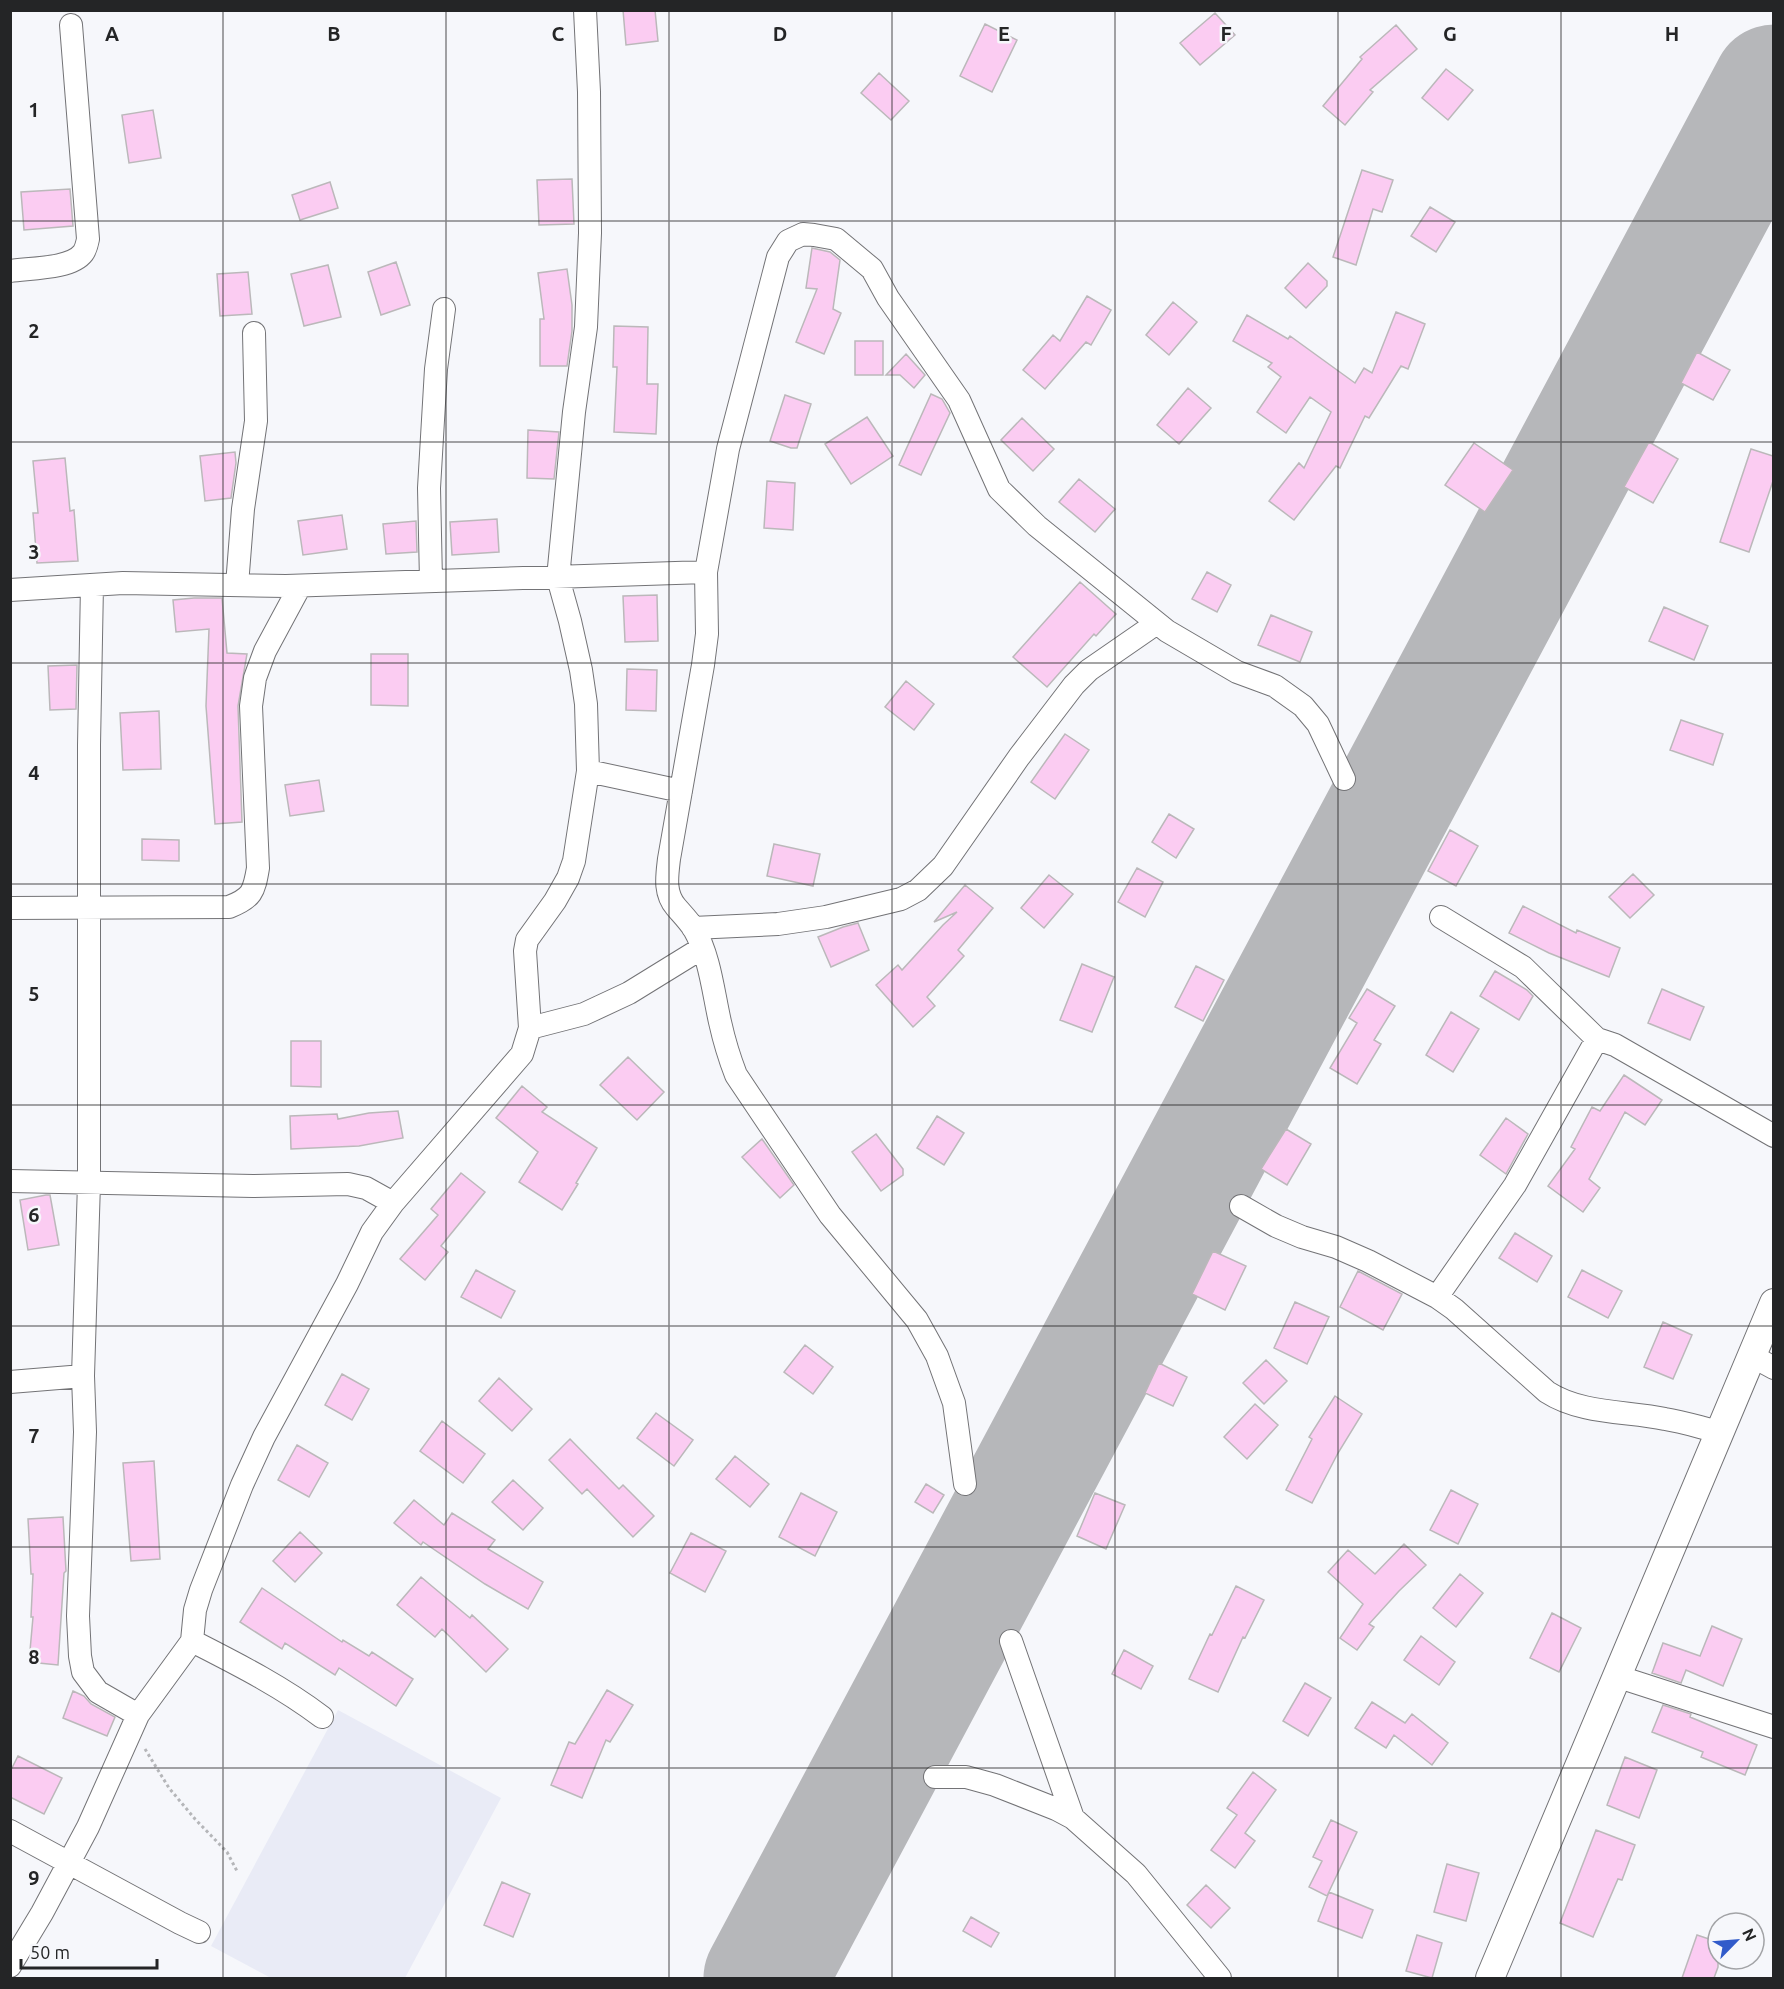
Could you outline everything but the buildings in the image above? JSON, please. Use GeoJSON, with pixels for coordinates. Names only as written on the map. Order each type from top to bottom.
{"type":"FeatureCollection","features":[{"type":"Feature","properties":{"kind":"main road"},"geometry":{"type":"LineString","coordinates":[[1490,1978],[1720,1432],[1763,1362],[1773,1303]]}},
{"type":"Feature","properties":{"kind":"street"},"geometry":{"type":"LineString","coordinates":[[10,1966],[42,1913],[88,1827],[136,1722],[192,1641],[195,1610],[201,1590],[242,1485],[264,1437],[342,1294],[372,1232],[393,1203],[522,1054],[530,1028],[525,951],[527,940],[555,901],[568,878],[574,861],[588,771],[586,704],[581,670],[558,578],[569,460],[586,327],[590,233],[589,92],[585,10]]}},
{"type":"Feature","properties":{"kind":"street"},"geometry":{"type":"LineString","coordinates":[[10,271],[63,264],[75,260],[84,252],[88,239],[70,25]]}},
{"type":"Feature","properties":{"kind":"street"},"geometry":{"type":"LineString","coordinates":[[964,1484],[954,1403],[937,1356],[916,1320],[830,1215],[736,1075],[719,1019],[712,980],[698,938],[671,901],[667,880],[704,665],[707,634],[706,572],[728,449],[778,257],[788,241],[802,234],[836,239],[872,269],[888,298],[958,400],[999,489],[1037,526],[1157,623],[1210,658],[1237,672],[1275,686],[1303,705],[1318,724],[1344,779]]}},
{"type":"Feature","properties":{"kind":"street"},"geometry":{"type":"LineString","coordinates":[[431,581],[429,488],[436,369],[444,309]]}},
{"type":"Feature","properties":{"kind":"street"},"geometry":{"type":"LineString","coordinates":[[237,585],[243,509],[256,422],[254,333]]}},
{"type":"Feature","properties":{"kind":"street"},"geometry":{"type":"LineString","coordinates":[[10,590],[153,582],[300,586],[706,572]]}},
{"type":"Feature","properties":{"kind":"street"},"geometry":{"type":"LineString","coordinates":[[92,585],[89,745],[89,1183],[83,1376],[85,1432],[78,1616],[81,1664],[86,1677],[98,1692],[136,1722]]}},
{"type":"Feature","properties":{"kind":"street"},"geometry":{"type":"LineString","coordinates":[[10,908],[229,907],[247,899],[254,888],[258,868],[251,706],[255,678],[265,651],[300,586]]}},
{"type":"Feature","properties":{"kind":"street"},"geometry":{"type":"LineString","coordinates":[[530,1028],[584,1014],[620,997],[698,938],[825,917],[902,899],[918,890],[943,866],[1019,756],[1074,686],[1089,670],[1157,623]]}},
{"type":"Feature","properties":{"kind":"street"},"geometry":{"type":"LineString","coordinates":[[588,771],[681,791]]}},
{"type":"Feature","properties":{"kind":"street"},"geometry":{"type":"LineString","coordinates":[[1441,917],[1523,967],[1597,1040],[1615,1045],[1773,1136]]}},
{"type":"Feature","properties":{"kind":"street"},"geometry":{"type":"LineString","coordinates":[[1437,1297],[1515,1185],[1597,1040]]}},
{"type":"Feature","properties":{"kind":"street"},"geometry":{"type":"LineString","coordinates":[[10,1181],[253,1186],[348,1184],[366,1188],[393,1203]]}},
{"type":"Feature","properties":{"kind":"street"},"geometry":{"type":"LineString","coordinates":[[1241,1206],[1276,1226],[1368,1261],[1437,1297],[1454,1309],[1560,1401],[1665,1419],[1720,1432]]}},
{"type":"Feature","properties":{"kind":"street"},"geometry":{"type":"LineString","coordinates":[[10,1382],[83,1376]]}},
{"type":"Feature","properties":{"kind":"street"},"geometry":{"type":"LineString","coordinates":[[192,1641],[296,1697],[322,1717]]}},
{"type":"Feature","properties":{"kind":"street"},"geometry":{"type":"LineString","coordinates":[[1011,1641],[1073,1818]]}},
{"type":"Feature","properties":{"kind":"street"},"geometry":{"type":"LineString","coordinates":[[1616,1676],[1773,1727]]}},
{"type":"Feature","properties":{"kind":"street"},"geometry":{"type":"LineString","coordinates":[[935,1777],[966,1777],[995,1785],[1073,1818],[1136,1874],[1220,1978]]}},
{"type":"Feature","properties":{"kind":"street"},"geometry":{"type":"LineString","coordinates":[[10,1831],[199,1932]]}},
{"type":"Feature","properties":{"kind":"path"},"geometry":{"type":"LineString","coordinates":[[136,1722],[169,1788],[227,1852],[238,1873]]}},
{"type":"Feature","properties":{"kind":"shaded area"},"geometry":{"type":"Polygon","coordinates":[[[338,1710],[501,1798],[405,1978],[271,1978],[211,1946],[338,1710]]]}},
{"type":"Feature","properties":{"kind":"runway"},"geometry":{"type":"LineString","coordinates":[[765,1978],[1774,86]]}}]}
